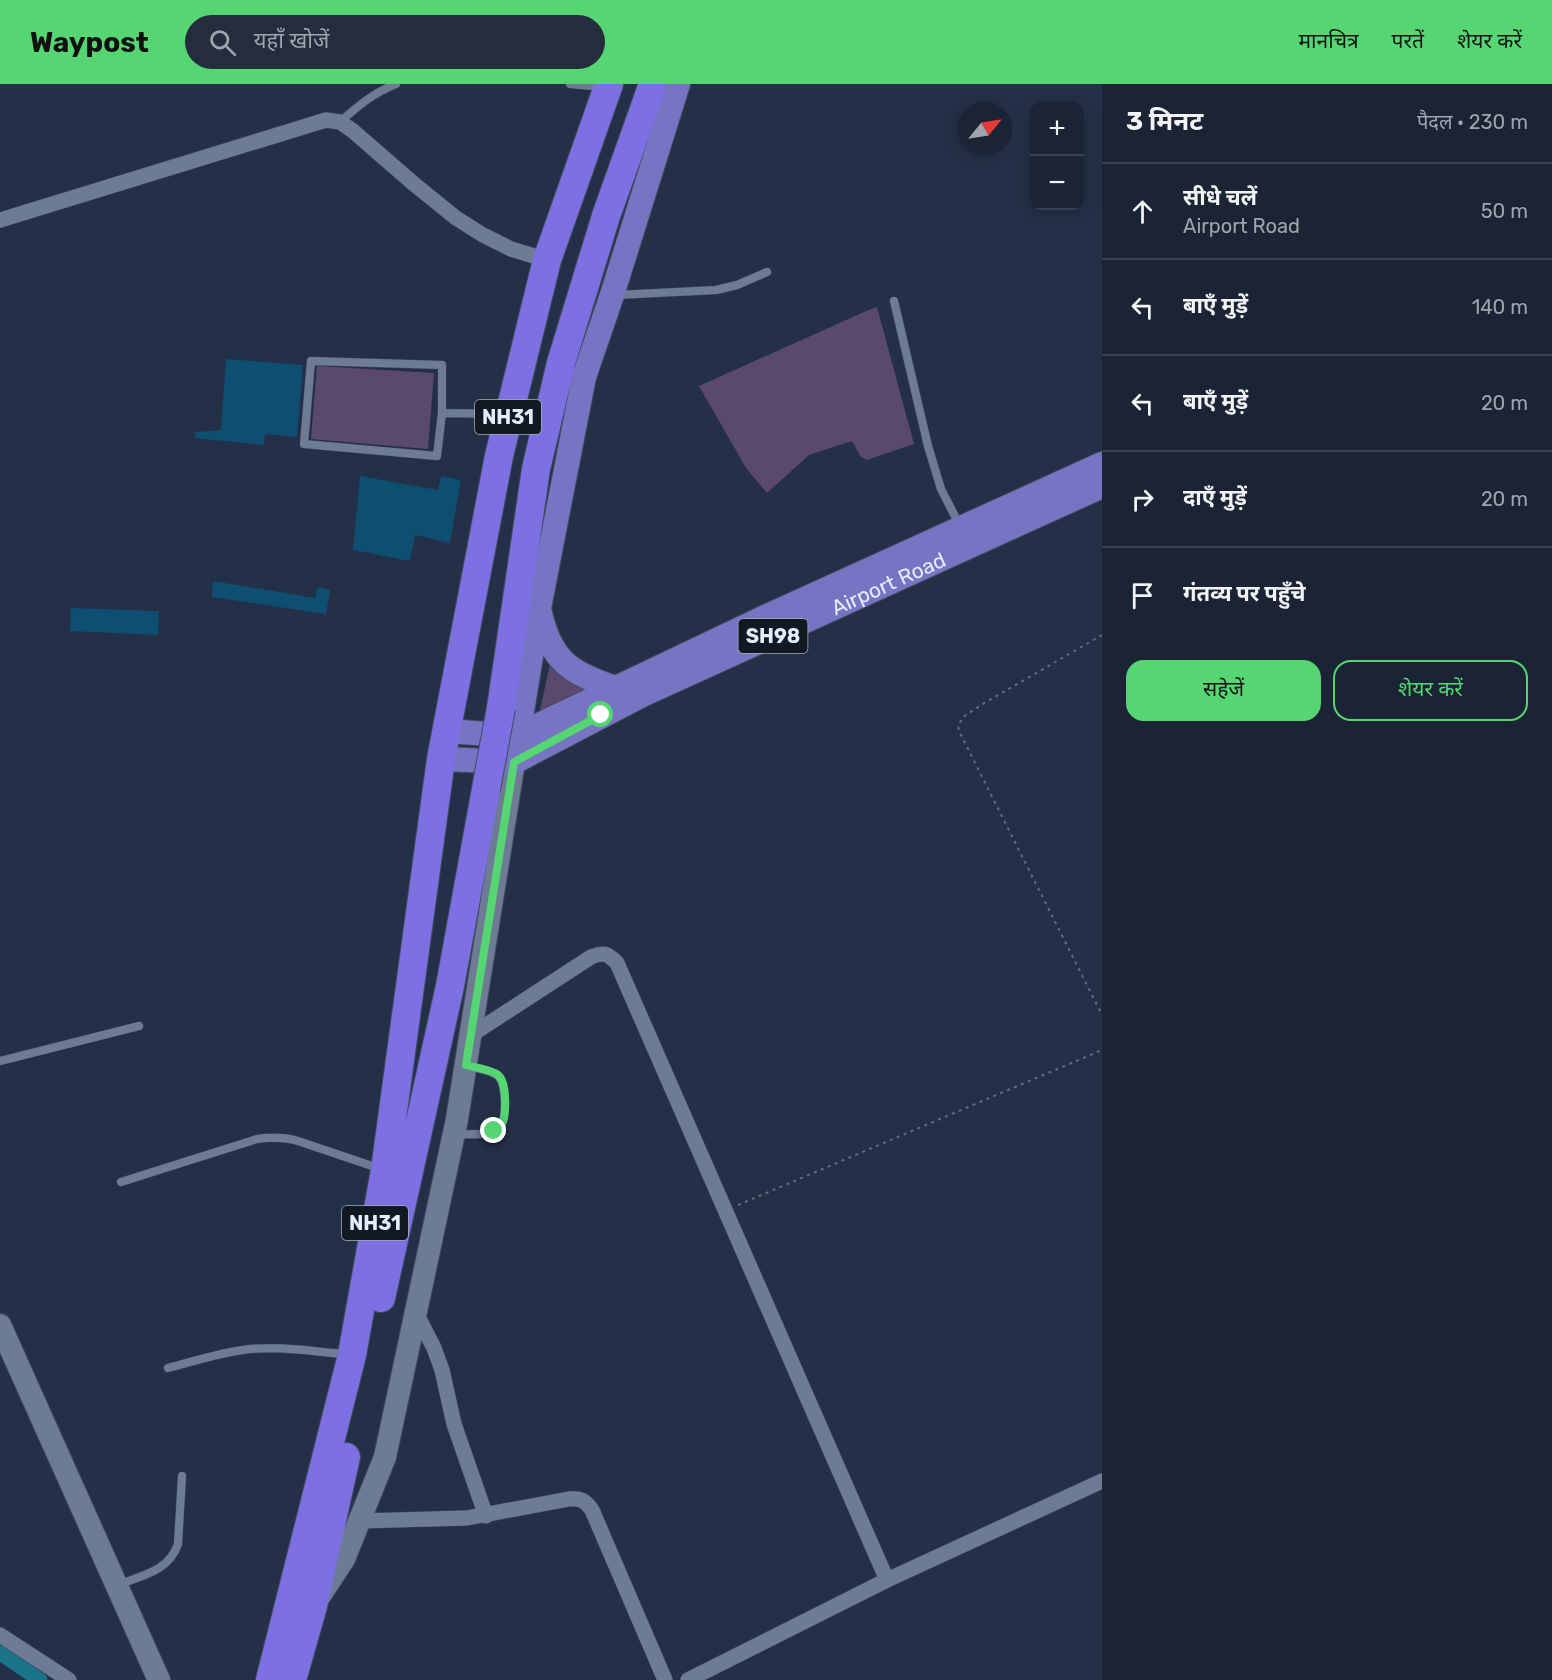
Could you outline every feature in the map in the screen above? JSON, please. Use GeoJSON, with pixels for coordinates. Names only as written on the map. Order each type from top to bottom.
{"type":"FeatureCollection","features":[{"type":"Feature","properties":{"kind":"highway","name":"NH31"},"geometry":{"type":"LineString","coordinates":[[292,1680],[313,1606],[450,986],[501,708],[536,470],[561,363],[606,216],[653,84]]}},
{"type":"Feature","properties":{"kind":"highway","name":"NH31"},"geometry":{"type":"LineString","coordinates":[[270,1680],[352,1354],[385,1170],[441,759],[499,456],[547,260],[608,86]]}},
{"type":"Feature","properties":{"kind":"main road"},"geometry":{"type":"LineString","coordinates":[[313,1606],[344,1558],[385,1457],[454,1134],[539,608],[584,377],[678,84]]}},
{"type":"Feature","properties":{"kind":"main road","name":"SH98"},"geometry":{"type":"LineString","coordinates":[[518,736],[764,618],[1102,464]]}},
{"type":"Feature","properties":{"kind":"main road","name":"Airport Road"},"geometry":{"type":"LineString","coordinates":[[441,759],[514,762],[642,695],[1102,486]]}},
{"type":"Feature","properties":{"kind":"main road"},"geometry":{"type":"LineString","coordinates":[[539,608],[544,633],[560,660],[573,670],[615,688]]}},
{"type":"Feature","properties":{"kind":"main road"},"geometry":{"type":"LineString","coordinates":[[447,731],[518,736]]}},
{"type":"Feature","properties":{"kind":"main road"},"geometry":{"type":"LineString","coordinates":[[0,1325],[159,1680]]}},
{"type":"Feature","properties":{"kind":"street"},"geometry":{"type":"LineString","coordinates":[[0,220],[326,120],[340,122],[353,131],[456,218],[510,249],[547,260]]}},
{"type":"Feature","properties":{"kind":"street"},"geometry":{"type":"LineString","coordinates":[[471,1035],[591,957],[609,954],[617,963],[887,1580]]}},
{"type":"Feature","properties":{"kind":"street"},"geometry":{"type":"LineString","coordinates":[[416,1313],[434,1348],[442,1370],[454,1424],[486,1516]]}},
{"type":"Feature","properties":{"kind":"street"},"geometry":{"type":"LineString","coordinates":[[688,1680],[887,1580],[1102,1481]]}},
{"type":"Feature","properties":{"kind":"street"},"geometry":{"type":"LineString","coordinates":[[359,1521],[467,1518],[569,1499],[578,1498],[586,1502],[592,1510],[665,1680]]}},
{"type":"Feature","properties":{"kind":"street"},"geometry":{"type":"LineString","coordinates":[[0,1635],[69,1680]]}},
{"type":"Feature","properties":{"kind":"lane"},"geometry":{"type":"LineString","coordinates":[[340,122],[368,98],[396,84]]}},
{"type":"Feature","properties":{"kind":"lane"},"geometry":{"type":"LineString","coordinates":[[570,84],[608,86]]}},
{"type":"Feature","properties":{"kind":"lane"},"geometry":{"type":"LineString","coordinates":[[612,295],[716,290],[737,285],[767,272]]}},
{"type":"Feature","properties":{"kind":"lane"},"geometry":{"type":"LineString","coordinates":[[894,301],[928,446],[941,489],[962,528]]}},
{"type":"Feature","properties":{"kind":"lane"},"geometry":{"type":"LineString","coordinates":[[311,361],[442,366],[442,413],[437,456],[304,444],[311,361]]}},
{"type":"Feature","properties":{"kind":"lane"},"geometry":{"type":"LineString","coordinates":[[442,413],[509,414]]}},
{"type":"Feature","properties":{"kind":"lane"},"geometry":{"type":"LineString","coordinates":[[0,1061],[139,1026]]}},
{"type":"Feature","properties":{"kind":"lane"},"geometry":{"type":"LineString","coordinates":[[454,1134],[482,1134],[494,1131],[500,1127],[504,1116],[504,1090],[501,1078],[466,1065]]}},
{"type":"Feature","properties":{"kind":"lane"},"geometry":{"type":"LineString","coordinates":[[121,1182],[257,1139],[273,1137],[298,1141],[385,1170]]}},
{"type":"Feature","properties":{"kind":"lane"},"geometry":{"type":"LineString","coordinates":[[168,1368],[218,1354],[252,1349],[352,1354]]}},
{"type":"Feature","properties":{"kind":"lane"},"geometry":{"type":"LineString","coordinates":[[117,1586],[161,1568],[175,1554],[178,1544],[183,1476]]}},
{"type":"Feature","properties":{"kind":"path"},"geometry":{"type":"LineString","coordinates":[[1102,635],[986,702],[963,717],[958,726],[1102,1015]]}},
{"type":"Feature","properties":{"kind":"path"},"geometry":{"type":"LineString","coordinates":[[726,1210],[1102,1050]]}},
{"type":"Feature","properties":{"kind":"shaded area"},"geometry":{"type":"Polygon","coordinates":[[[877,307],[914,444],[867,460],[861,457],[852,441],[809,455],[767,493],[746,468],[699,386],[877,307]]]}},
{"type":"Feature","properties":{"kind":"shaded area"},"geometry":{"type":"Polygon","coordinates":[[[317,366],[434,373],[428,449],[311,439],[317,366]]]}},
{"type":"Feature","properties":{"kind":"shaded area"},"geometry":{"type":"Polygon","coordinates":[[[550,664],[586,685],[586,694],[545,713],[540,710],[550,664]]]}},
{"type":"Feature","properties":{"kind":"building"},"geometry":{"type":"Polygon","coordinates":[[[226,359],[303,365],[297,437],[265,434],[264,445],[195,438],[195,432],[221,430],[226,359]]]}},
{"type":"Feature","properties":{"kind":"building"},"geometry":{"type":"Polygon","coordinates":[[[360,476],[438,490],[441,476],[461,480],[450,543],[415,535],[410,561],[353,550],[360,476]]]}},
{"type":"Feature","properties":{"kind":"building"},"geometry":{"type":"Polygon","coordinates":[[[213,581],[315,598],[317,587],[330,590],[326,614],[212,597],[213,581]]]}},
{"type":"Feature","properties":{"kind":"building"},"geometry":{"type":"Polygon","coordinates":[[[71,608],[159,611],[158,635],[70,631],[71,608]]]}},
{"type":"Feature","properties":{"kind":"waterway"},"geometry":{"type":"LineString","coordinates":[[0,1653],[40,1680]]}},
{"type":"Feature","properties":{"kind":"route"},"geometry":{"type":"LineString","coordinates":[[494,1131],[502,1124],[504,1116],[504,1084],[495,1074],[466,1065],[514,762],[601,715]]}}]}
